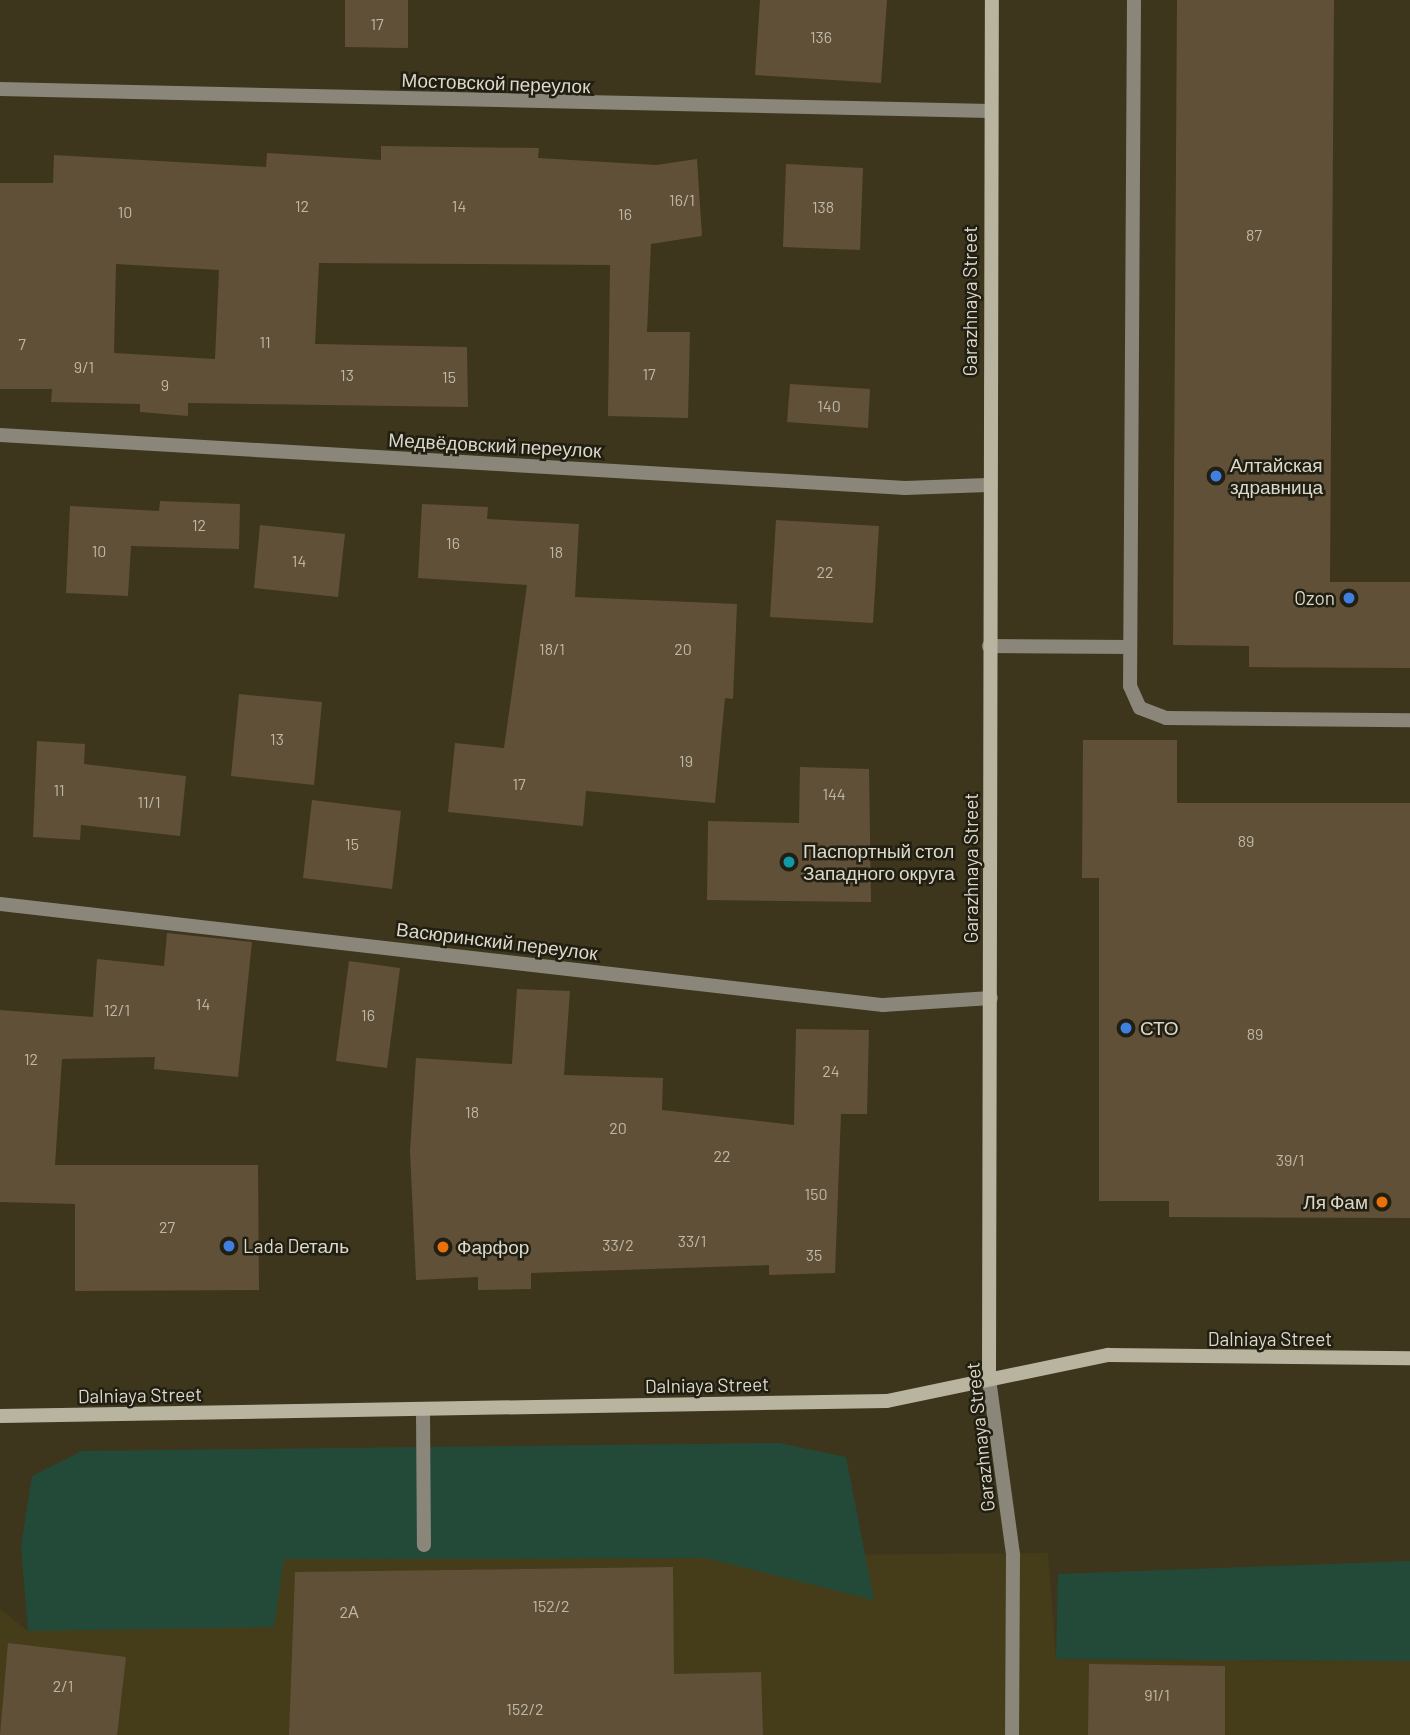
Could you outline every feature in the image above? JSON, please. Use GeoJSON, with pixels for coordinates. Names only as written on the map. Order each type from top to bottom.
{"type":"FeatureCollection","features":[{"type":"Feature","properties":{"kind":"street","name":"Garazhnaya Street"},"geometry":{"type":"LineString","coordinates":[[992,0],[988,485],[991,998],[989,1379],[1013,1555],[1012,1735]]}},
{"type":"Feature","properties":{"kind":"street"},"geometry":{"type":"LineString","coordinates":[[1135,0],[1130,686],[1140,708],[1166,718],[1410,720]]}},
{"type":"Feature","properties":{"kind":"street","name":"Мостовской переулок"},"geometry":{"type":"LineString","coordinates":[[0,89],[991,111]]}},
{"type":"Feature","properties":{"kind":"street","name":"Медвёдовский переулок"},"geometry":{"type":"LineString","coordinates":[[0,435],[905,488],[988,485]]}},
{"type":"Feature","properties":{"kind":"street"},"geometry":{"type":"LineString","coordinates":[[989,646],[1130,647]]}},
{"type":"Feature","properties":{"kind":"street","name":"Васюринский переулок"},"geometry":{"type":"LineString","coordinates":[[0,904],[883,1005],[991,998]]}},
{"type":"Feature","properties":{"kind":"street","name":"Dalniaya Street"},"geometry":{"type":"LineString","coordinates":[[0,1416],[887,1401],[1108,1355],[1410,1358]]}},
{"type":"Feature","properties":{"kind":"street"},"geometry":{"type":"LineString","coordinates":[[422,1410],[424,1545]]}},
{"type":"Feature","properties":{"kind":"shaded area"},"geometry":{"type":"Polygon","coordinates":[[[1048,1553],[1056,1659],[1410,1661],[1410,1735],[0,1735],[0,1609],[28,1631],[283,1559],[1048,1553]]]}},
{"type":"Feature","properties":{"kind":"green space"},"geometry":{"type":"Polygon","coordinates":[[[779,1443],[846,1457],[874,1600],[706,1558],[284,1559],[274,1627],[28,1631],[21,1546],[32,1476],[82,1451],[779,1443]]]}},
{"type":"Feature","properties":{"kind":"green space"},"geometry":{"type":"Polygon","coordinates":[[[1410,1561],[1410,1661],[1056,1659],[1058,1574],[1410,1561]]]}},
{"type":"Feature","properties":{"kind":"building"},"geometry":{"type":"Polygon","coordinates":[[[345,0],[408,0],[408,48],[345,47],[345,0]]]}},
{"type":"Feature","properties":{"kind":"building"},"geometry":{"type":"Polygon","coordinates":[[[760,0],[887,0],[881,83],[755,75],[760,0]]]}},
{"type":"Feature","properties":{"kind":"building"},"geometry":{"type":"Polygon","coordinates":[[[1177,0],[1334,0],[1330,582],[1410,582],[1410,668],[1249,667],[1249,646],[1173,645],[1177,0]]]}},
{"type":"Feature","properties":{"kind":"building"},"geometry":{"type":"Polygon","coordinates":[[[381,146],[539,148],[538,158],[656,165],[697,159],[702,236],[651,244],[647,332],[690,332],[688,418],[608,416],[610,265],[319,263],[315,344],[467,347],[468,407],[188,403],[188,416],[140,412],[140,404],[51,402],[52,389],[0,389],[0,183],[53,183],[54,155],[266,167],[267,153],[381,160],[381,146]],[[116,264],[114,353],[215,359],[219,270],[116,264]]]}},
{"type":"Feature","properties":{"kind":"building"},"geometry":{"type":"Polygon","coordinates":[[[786,164],[863,168],[860,250],[783,247],[786,164]]]}},
{"type":"Feature","properties":{"kind":"building"},"geometry":{"type":"Polygon","coordinates":[[[790,384],[870,389],[868,428],[787,422],[790,384]]]}},
{"type":"Feature","properties":{"kind":"building"},"geometry":{"type":"Polygon","coordinates":[[[160,501],[240,504],[239,549],[131,546],[128,596],[66,593],[70,506],[159,511],[160,501]]]}},
{"type":"Feature","properties":{"kind":"building"},"geometry":{"type":"Polygon","coordinates":[[[422,504],[488,507],[487,519],[579,524],[575,597],[737,604],[733,699],[725,698],[715,803],[586,791],[583,826],[448,812],[455,743],[504,748],[527,585],[418,578],[422,504]]]}},
{"type":"Feature","properties":{"kind":"building"},"geometry":{"type":"Polygon","coordinates":[[[776,520],[879,526],[873,623],[770,617],[776,520]]]}},
{"type":"Feature","properties":{"kind":"building"},"geometry":{"type":"Polygon","coordinates":[[[260,525],[345,534],[338,597],[254,588],[260,525]]]}},
{"type":"Feature","properties":{"kind":"building"},"geometry":{"type":"Polygon","coordinates":[[[239,694],[322,702],[314,785],[231,776],[239,694]]]}},
{"type":"Feature","properties":{"kind":"building"},"geometry":{"type":"Polygon","coordinates":[[[1083,740],[1177,740],[1177,803],[1410,803],[1410,1218],[1169,1217],[1169,1201],[1099,1201],[1099,878],[1082,878],[1083,740]]]}},
{"type":"Feature","properties":{"kind":"building"},"geometry":{"type":"Polygon","coordinates":[[[37,741],[85,744],[84,764],[186,776],[180,836],[81,825],[80,840],[33,837],[37,741]]]}},
{"type":"Feature","properties":{"kind":"building","name":"Паспортный стол Западного округа"},"geometry":{"type":"Polygon","coordinates":[[[800,767],[869,769],[871,902],[707,900],[708,821],[799,823],[800,767]]]}},
{"type":"Feature","properties":{"kind":"building"},"geometry":{"type":"Polygon","coordinates":[[[312,800],[401,811],[392,889],[303,878],[312,800]]]}},
{"type":"Feature","properties":{"kind":"building"},"geometry":{"type":"Polygon","coordinates":[[[167,933],[252,942],[238,1077],[154,1069],[155,1057],[62,1059],[55,1165],[258,1165],[259,1290],[75,1291],[75,1204],[0,1202],[0,1010],[93,1017],[97,959],[164,966],[167,933]]]}},
{"type":"Feature","properties":{"kind":"building"},"geometry":{"type":"Polygon","coordinates":[[[349,961],[400,968],[387,1068],[336,1061],[349,961]]]}},
{"type":"Feature","properties":{"kind":"building"},"geometry":{"type":"Polygon","coordinates":[[[517,989],[570,991],[564,1075],[663,1078],[662,1110],[794,1125],[796,1029],[869,1030],[867,1114],[841,1114],[835,1273],[769,1275],[769,1265],[531,1273],[531,1289],[478,1290],[478,1277],[416,1280],[410,1151],[416,1058],[512,1064],[517,989]]]}},
{"type":"Feature","properties":{"kind":"building"},"geometry":{"type":"Polygon","coordinates":[[[673,1567],[674,1674],[761,1672],[763,1735],[289,1735],[295,1572],[673,1567]]]}},
{"type":"Feature","properties":{"kind":"building"},"geometry":{"type":"Polygon","coordinates":[[[8,1643],[126,1657],[117,1735],[0,1735],[8,1643]]]}},
{"type":"Feature","properties":{"kind":"building"},"geometry":{"type":"Polygon","coordinates":[[[1089,1664],[1225,1666],[1225,1735],[1088,1735],[1089,1664]]]}},
{"type":"Feature","properties":{"kind":"place","name":"Алтайская здравница"},"geometry":{"type":"Point","coordinates":[1216,476]}},
{"type":"Feature","properties":{"kind":"place","name":"Ozon"},"geometry":{"type":"Point","coordinates":[1349,598]}},
{"type":"Feature","properties":{"kind":"place","name":"Паспортный стол Западного округа"},"geometry":{"type":"Point","coordinates":[789,862]}},
{"type":"Feature","properties":{"kind":"place","name":"СТО"},"geometry":{"type":"Point","coordinates":[1126,1028]}},
{"type":"Feature","properties":{"kind":"place","name":"Ля Фам"},"geometry":{"type":"Point","coordinates":[1382,1202]}},
{"type":"Feature","properties":{"kind":"place","name":"Lada Dеталь"},"geometry":{"type":"Point","coordinates":[229,1246]}},
{"type":"Feature","properties":{"kind":"place","name":"Фарфор"},"geometry":{"type":"Point","coordinates":[443,1247]}}]}
